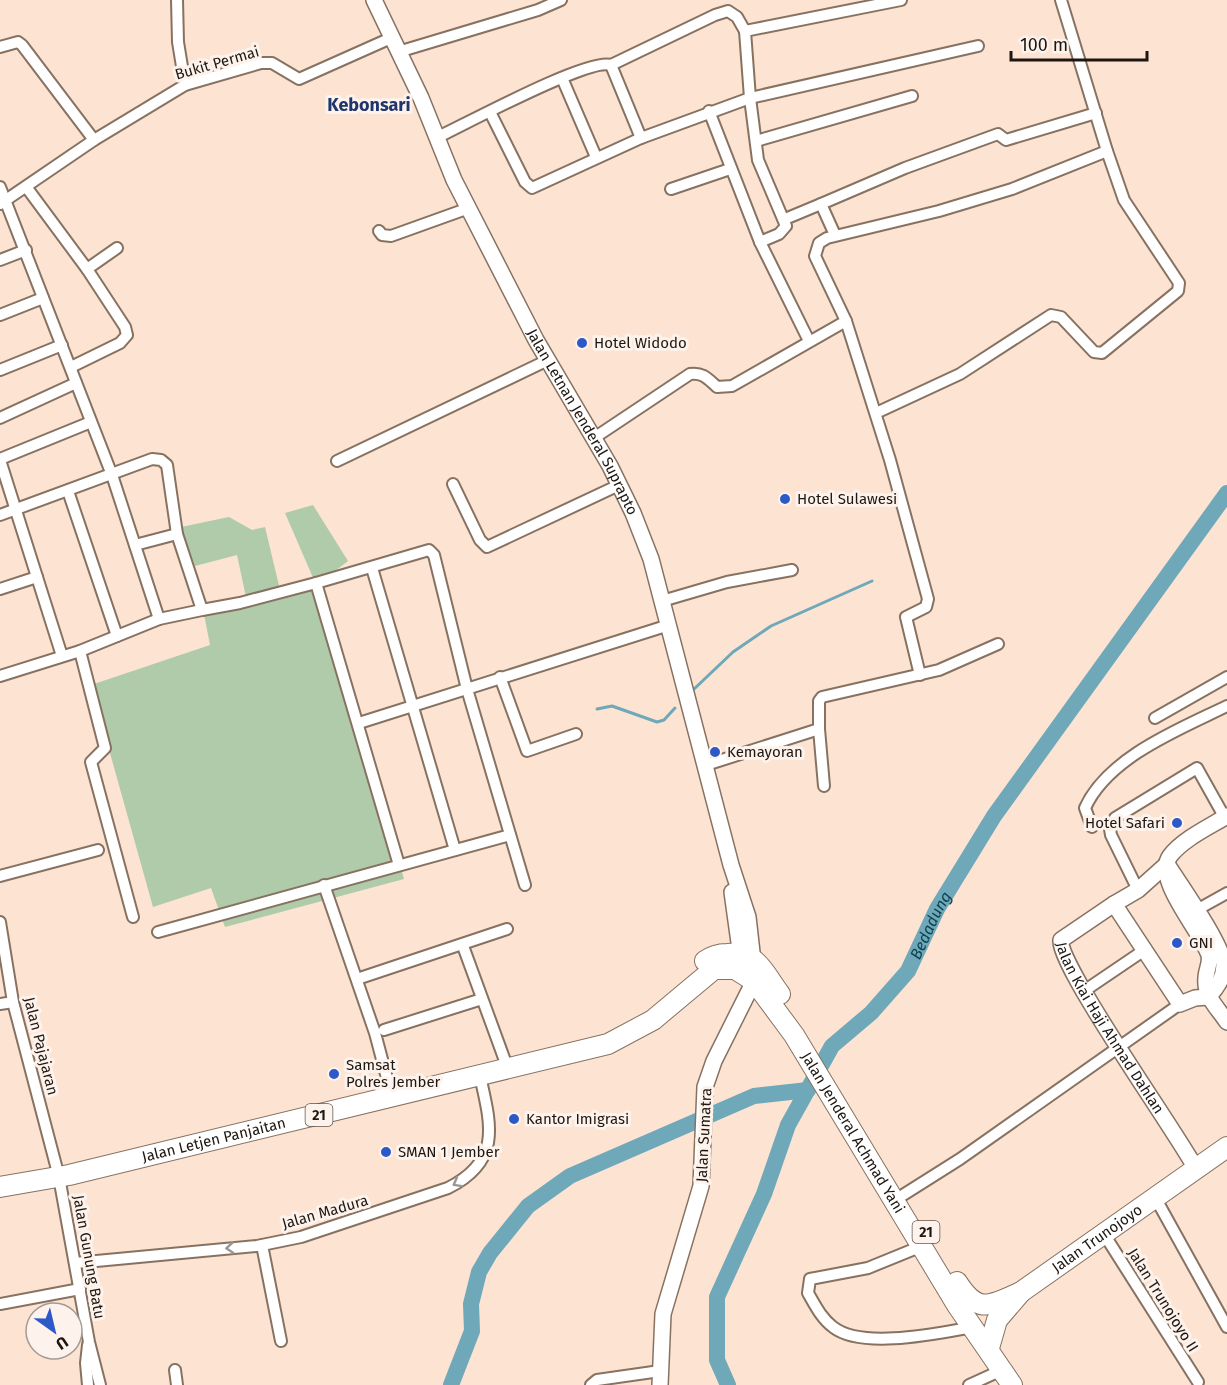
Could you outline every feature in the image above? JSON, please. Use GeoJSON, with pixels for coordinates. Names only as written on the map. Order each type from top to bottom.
{"type":"FeatureCollection","features":[{"type":"Feature","properties":{"kind":"highway","name":"21"},"geometry":{"type":"LineString","coordinates":[[635,1031],[648,1014],[702,963],[720,954],[748,972]]}},
{"type":"Feature","properties":{"kind":"highway","name":"21"},"geometry":{"type":"LineString","coordinates":[[635,1031],[652,1020],[714,969],[725,967],[748,972]]}},
{"type":"Feature","properties":{"kind":"highway","name":"Jalan Jenderal Achmad Yani"},"geometry":{"type":"LineString","coordinates":[[748,972],[800,1031],[853,1119],[970,1301],[980,1305],[990,1305],[1021,1292]]}},
{"type":"Feature","properties":{"kind":"highway","name":"Jalan Letjen Panjaitan"},"geometry":{"type":"LineString","coordinates":[[0,1187],[59,1177],[480,1076],[608,1044],[635,1031]]}},
{"type":"Feature","properties":{"kind":"highway","name":"Jalan Jenderal Achmad Yani"},"geometry":{"type":"LineString","coordinates":[[853,1119],[922,1246],[1007,1378]]}},
{"type":"Feature","properties":{"kind":"highway","name":"Jalan Trunojoyo"},"geometry":{"type":"LineString","coordinates":[[989,1348],[997,1320],[1021,1292],[1227,1147]]}},
{"type":"Feature","properties":{"kind":"main road","name":"Jalan Letnan Jenderal Suprapto"},"geometry":{"type":"LineString","coordinates":[[374,0],[421,98],[436,138],[469,208],[548,360],[620,485],[651,560],[731,866],[742,920],[748,972]]}},
{"type":"Feature","properties":{"kind":"main road"},"geometry":{"type":"LineString","coordinates":[[1167,864],[1220,964],[1221,981],[1208,997],[1196,998],[1180,1004],[1114,904],[1138,890],[1167,864],[1170,857],[1184,843],[1226,817]]}},
{"type":"Feature","properties":{"kind":"main road","name":"Jalan Kiai Haji Ahmad Dahlan"},"geometry":{"type":"LineString","coordinates":[[1114,904],[1061,940],[1063,954],[1196,1169]]}},
{"type":"Feature","properties":{"kind":"main road","name":"Jalan Sumatra"},"geometry":{"type":"LineString","coordinates":[[660,1378],[663,1314],[699,1197],[703,1097],[714,1061],[748,972]]}},
{"type":"Feature","properties":{"kind":"main road"},"geometry":{"type":"LineString","coordinates":[[1208,997],[1227,1022]]}},
{"type":"Feature","properties":{"kind":"street"},"geometry":{"type":"LineString","coordinates":[[177,0],[178,42],[184,85]]}},
{"type":"Feature","properties":{"kind":"street"},"geometry":{"type":"LineString","coordinates":[[398,52],[538,10],[561,0]]}},
{"type":"Feature","properties":{"kind":"street"},"geometry":{"type":"LineString","coordinates":[[746,31],[901,0]]}},
{"type":"Feature","properties":{"kind":"street"},"geometry":{"type":"LineString","coordinates":[[876,413],[960,374],[1051,315],[1061,317],[1094,352],[1102,353],[1178,291],[1179,284],[1124,200],[1061,0]]}},
{"type":"Feature","properties":{"kind":"street"},"geometry":{"type":"LineString","coordinates":[[436,138],[562,78],[600,63],[611,65],[728,11],[737,17],[746,31],[750,98],[756,141],[764,178],[785,219],[784,230],[760,242]]}},
{"type":"Feature","properties":{"kind":"street","name":"Bukit Permai"},"geometry":{"type":"LineString","coordinates":[[4,203],[94,140],[184,85],[261,63],[272,63],[299,79],[391,38]]}},
{"type":"Feature","properties":{"kind":"street"},"geometry":{"type":"LineString","coordinates":[[0,47],[18,42],[22,45],[94,140]]}},
{"type":"Feature","properties":{"kind":"street"},"geometry":{"type":"LineString","coordinates":[[489,112],[525,182],[532,188],[596,157],[709,111],[750,98],[978,46]]}},
{"type":"Feature","properties":{"kind":"street"},"geometry":{"type":"LineString","coordinates":[[611,65],[641,138]]}},
{"type":"Feature","properties":{"kind":"street"},"geometry":{"type":"LineString","coordinates":[[562,78],[596,157]]}},
{"type":"Feature","properties":{"kind":"street"},"geometry":{"type":"LineString","coordinates":[[756,141],[912,96]]}},
{"type":"Feature","properties":{"kind":"street"},"geometry":{"type":"LineString","coordinates":[[709,111],[760,242],[809,341]]}},
{"type":"Feature","properties":{"kind":"street"},"geometry":{"type":"LineString","coordinates":[[785,219],[904,168],[998,134],[1006,140],[1096,113]]}},
{"type":"Feature","properties":{"kind":"street"},"geometry":{"type":"LineString","coordinates":[[920,675],[906,616],[927,607],[928,599],[876,413],[846,321],[815,256],[819,243],[835,235],[939,211],[1012,189],[1107,151]]}},
{"type":"Feature","properties":{"kind":"street"},"geometry":{"type":"LineString","coordinates":[[671,189],[730,169]]}},
{"type":"Feature","properties":{"kind":"street"},"geometry":{"type":"LineString","coordinates":[[0,187],[4,203],[26,250],[112,475],[159,619]]}},
{"type":"Feature","properties":{"kind":"street"},"geometry":{"type":"LineString","coordinates":[[27,188],[87,269],[125,327],[127,335],[120,343],[70,367]]}},
{"type":"Feature","properties":{"kind":"street"},"geometry":{"type":"LineString","coordinates":[[821,204],[835,235]]}},
{"type":"Feature","properties":{"kind":"street"},"geometry":{"type":"LineString","coordinates":[[379,231],[382,235],[391,237],[469,208]]}},
{"type":"Feature","properties":{"kind":"street"},"geometry":{"type":"LineString","coordinates":[[87,269],[117,248]]}},
{"type":"Feature","properties":{"kind":"street"},"geometry":{"type":"LineString","coordinates":[[0,260],[26,250]]}},
{"type":"Feature","properties":{"kind":"street"},"geometry":{"type":"LineString","coordinates":[[0,315],[43,298]]}},
{"type":"Feature","properties":{"kind":"street"},"geometry":{"type":"LineString","coordinates":[[594,438],[690,375],[698,373],[705,375],[717,387],[732,386],[846,321]]}},
{"type":"Feature","properties":{"kind":"street"},"geometry":{"type":"LineString","coordinates":[[0,370],[62,345]]}},
{"type":"Feature","properties":{"kind":"street"},"geometry":{"type":"LineString","coordinates":[[337,461],[385,436],[455,407],[548,360]]}},
{"type":"Feature","properties":{"kind":"street"},"geometry":{"type":"LineString","coordinates":[[0,418],[76,383]]}},
{"type":"Feature","properties":{"kind":"street"},"geometry":{"type":"LineString","coordinates":[[62,656],[0,459],[91,422]]}},
{"type":"Feature","properties":{"kind":"street"},"geometry":{"type":"LineString","coordinates":[[0,515],[152,459],[161,460],[167,465],[177,534],[202,610]]}},
{"type":"Feature","properties":{"kind":"street"},"geometry":{"type":"LineString","coordinates":[[453,484],[480,540],[487,547],[620,485]]}},
{"type":"Feature","properties":{"kind":"street"},"geometry":{"type":"LineString","coordinates":[[68,491],[117,636]]}},
{"type":"Feature","properties":{"kind":"street"},"geometry":{"type":"LineString","coordinates":[[135,545],[177,534]]}},
{"type":"Feature","properties":{"kind":"street"},"geometry":{"type":"LineString","coordinates":[[0,676],[80,651],[159,619],[240,603],[372,568],[429,550],[432,552],[467,689],[525,885]]}},
{"type":"Feature","properties":{"kind":"street"},"geometry":{"type":"LineString","coordinates":[[372,568],[415,706],[455,850]]}},
{"type":"Feature","properties":{"kind":"street"},"geometry":{"type":"LineString","coordinates":[[662,601],[727,582],[792,570]]}},
{"type":"Feature","properties":{"kind":"street"},"geometry":{"type":"LineString","coordinates":[[0,589],[37,577]]}},
{"type":"Feature","properties":{"kind":"street"},"geometry":{"type":"LineString","coordinates":[[316,582],[399,865]]}},
{"type":"Feature","properties":{"kind":"street"},"geometry":{"type":"LineString","coordinates":[[359,723],[669,625]]}},
{"type":"Feature","properties":{"kind":"street"},"geometry":{"type":"LineString","coordinates":[[824,786],[819,729],[819,701],[822,697],[939,670],[998,644]]}},
{"type":"Feature","properties":{"kind":"street"},"geometry":{"type":"LineString","coordinates":[[80,651],[105,748],[91,762],[133,917]]}},
{"type":"Feature","properties":{"kind":"street"},"geometry":{"type":"LineString","coordinates":[[500,677],[527,751],[576,734]]}},
{"type":"Feature","properties":{"kind":"street"},"geometry":{"type":"LineString","coordinates":[[1155,718],[1227,677]]}},
{"type":"Feature","properties":{"kind":"street"},"geometry":{"type":"LineString","coordinates":[[1092,827],[1084,808],[1105,778],[1152,743],[1227,706]]}},
{"type":"Feature","properties":{"kind":"street"},"geometry":{"type":"LineString","coordinates":[[706,765],[819,729]]}},
{"type":"Feature","properties":{"kind":"street"},"geometry":{"type":"LineString","coordinates":[[1138,890],[1111,835],[1110,828],[1115,818],[1197,768],[1226,817]]}},
{"type":"Feature","properties":{"kind":"street"},"geometry":{"type":"LineString","coordinates":[[158,932],[510,835]]}},
{"type":"Feature","properties":{"kind":"street"},"geometry":{"type":"LineString","coordinates":[[0,876],[98,850]]}},
{"type":"Feature","properties":{"kind":"street"},"geometry":{"type":"LineString","coordinates":[[324,885],[357,979],[392,1096]]}},
{"type":"Feature","properties":{"kind":"street"},"geometry":{"type":"LineString","coordinates":[[1193,913],[1227,893]]}},
{"type":"Feature","properties":{"kind":"street","name":"Jalan Pajajaran"},"geometry":{"type":"LineString","coordinates":[[0,922],[13,1002],[59,1177]]}},
{"type":"Feature","properties":{"kind":"street"},"geometry":{"type":"LineString","coordinates":[[357,979],[463,946],[507,929]]}},
{"type":"Feature","properties":{"kind":"street"},"geometry":{"type":"LineString","coordinates":[[463,946],[508,1069]]}},
{"type":"Feature","properties":{"kind":"street"},"geometry":{"type":"LineString","coordinates":[[1084,991],[1143,951]]}},
{"type":"Feature","properties":{"kind":"street"},"geometry":{"type":"LineString","coordinates":[[384,1030],[482,999]]}},
{"type":"Feature","properties":{"kind":"street"},"geometry":{"type":"LineString","coordinates":[[0,1004],[13,1002]]}},
{"type":"Feature","properties":{"kind":"street"},"geometry":{"type":"LineString","coordinates":[[903,1195],[960,1159],[1180,1004]]}},
{"type":"Feature","properties":{"kind":"street","name":"Jalan Madura"},"geometry":{"type":"LineString","coordinates":[[75,1263],[262,1245],[331,1229],[462,1181],[483,1158],[490,1139],[490,1120],[480,1076]]}},
{"type":"Feature","properties":{"kind":"street","name":"Jalan Gunung Batu"},"geometry":{"type":"LineString","coordinates":[[59,1177],[89,1342],[100,1385]]}},
{"type":"Feature","properties":{"kind":"street"},"geometry":{"type":"LineString","coordinates":[[1156,1199],[1227,1327]]}},
{"type":"Feature","properties":{"kind":"street","name":"Jalan Trunojoyo II"},"geometry":{"type":"LineString","coordinates":[[1104,1234],[1198,1382]]}},
{"type":"Feature","properties":{"kind":"street"},"geometry":{"type":"LineString","coordinates":[[262,1245],[281,1341]]}},
{"type":"Feature","properties":{"kind":"street"},"geometry":{"type":"LineString","coordinates":[[922,1246],[868,1268],[810,1279],[808,1293],[822,1316],[834,1328],[848,1335],[920,1336],[973,1327]]}},
{"type":"Feature","properties":{"kind":"street"},"geometry":{"type":"LineString","coordinates":[[0,1304],[80,1289]]}},
{"type":"Feature","properties":{"kind":"street","name":"Jalan Gunung Batu"},"geometry":{"type":"LineString","coordinates":[[88,1385],[86,1363],[89,1342]]}},
{"type":"Feature","properties":{"kind":"street"},"geometry":{"type":"LineString","coordinates":[[175,1370],[177,1385]]}},
{"type":"Feature","properties":{"kind":"street"},"geometry":{"type":"LineString","coordinates":[[591,1385],[597,1380],[660,1378]]}},
{"type":"Feature","properties":{"kind":"street"},"geometry":{"type":"LineString","coordinates":[[969,1385],[1007,1378]]}},
{"type":"Feature","properties":{"kind":"green space"},"geometry":{"type":"Polygon","coordinates":[[[313,505],[348,561],[322,581],[404,879],[225,927],[211,888],[153,907],[91,685],[210,645],[203,609],[246,597],[237,555],[195,566],[181,527],[229,517],[252,530],[265,527],[281,594],[314,580],[285,513],[313,505]]]}},
{"type":"Feature","properties":{"kind":"waterway","name":"Bedadung"},"geometry":{"type":"LineString","coordinates":[[728,1385],[717,1360],[717,1297],[764,1194],[788,1125],[832,1046],[871,1013],[908,971],[937,909],[994,816],[1227,493]]}},
{"type":"Feature","properties":{"kind":"waterway"},"geometry":{"type":"LineString","coordinates":[[693,690],[733,652],[771,626],[872,581]]}},
{"type":"Feature","properties":{"kind":"waterway"},"geometry":{"type":"LineString","coordinates":[[597,709],[612,706],[657,722],[664,720],[675,708]]}},
{"type":"Feature","properties":{"kind":"waterway"},"geometry":{"type":"LineString","coordinates":[[451,1385],[472,1331],[471,1304],[479,1272],[490,1253],[528,1206],[570,1176],[754,1096],[808,1090]]}},
{"type":"Feature","properties":{"kind":"place","name":"Hotel Widodo"},"geometry":{"type":"Point","coordinates":[582,343]}},
{"type":"Feature","properties":{"kind":"place","name":"Hotel Sulawesi"},"geometry":{"type":"Point","coordinates":[785,499]}},
{"type":"Feature","properties":{"kind":"place","name":"Kemayoran"},"geometry":{"type":"Point","coordinates":[715,752]}},
{"type":"Feature","properties":{"kind":"place","name":"Hotel Safari"},"geometry":{"type":"Point","coordinates":[1177,823]}},
{"type":"Feature","properties":{"kind":"place","name":"GNI"},"geometry":{"type":"Point","coordinates":[1177,943]}},
{"type":"Feature","properties":{"kind":"place","name":"Samsat Polres Jember"},"geometry":{"type":"Point","coordinates":[334,1074]}},
{"type":"Feature","properties":{"kind":"place","name":"Kantor Imigrasi"},"geometry":{"type":"Point","coordinates":[514,1119]}},
{"type":"Feature","properties":{"kind":"place","name":"SMAN 1 Jember"},"geometry":{"type":"Point","coordinates":[386,1152]}},
{"type":"Feature","properties":{"kind":"district","name":"Kebonsari"},"geometry":{"type":"Point","coordinates":[369,105]}}]}
